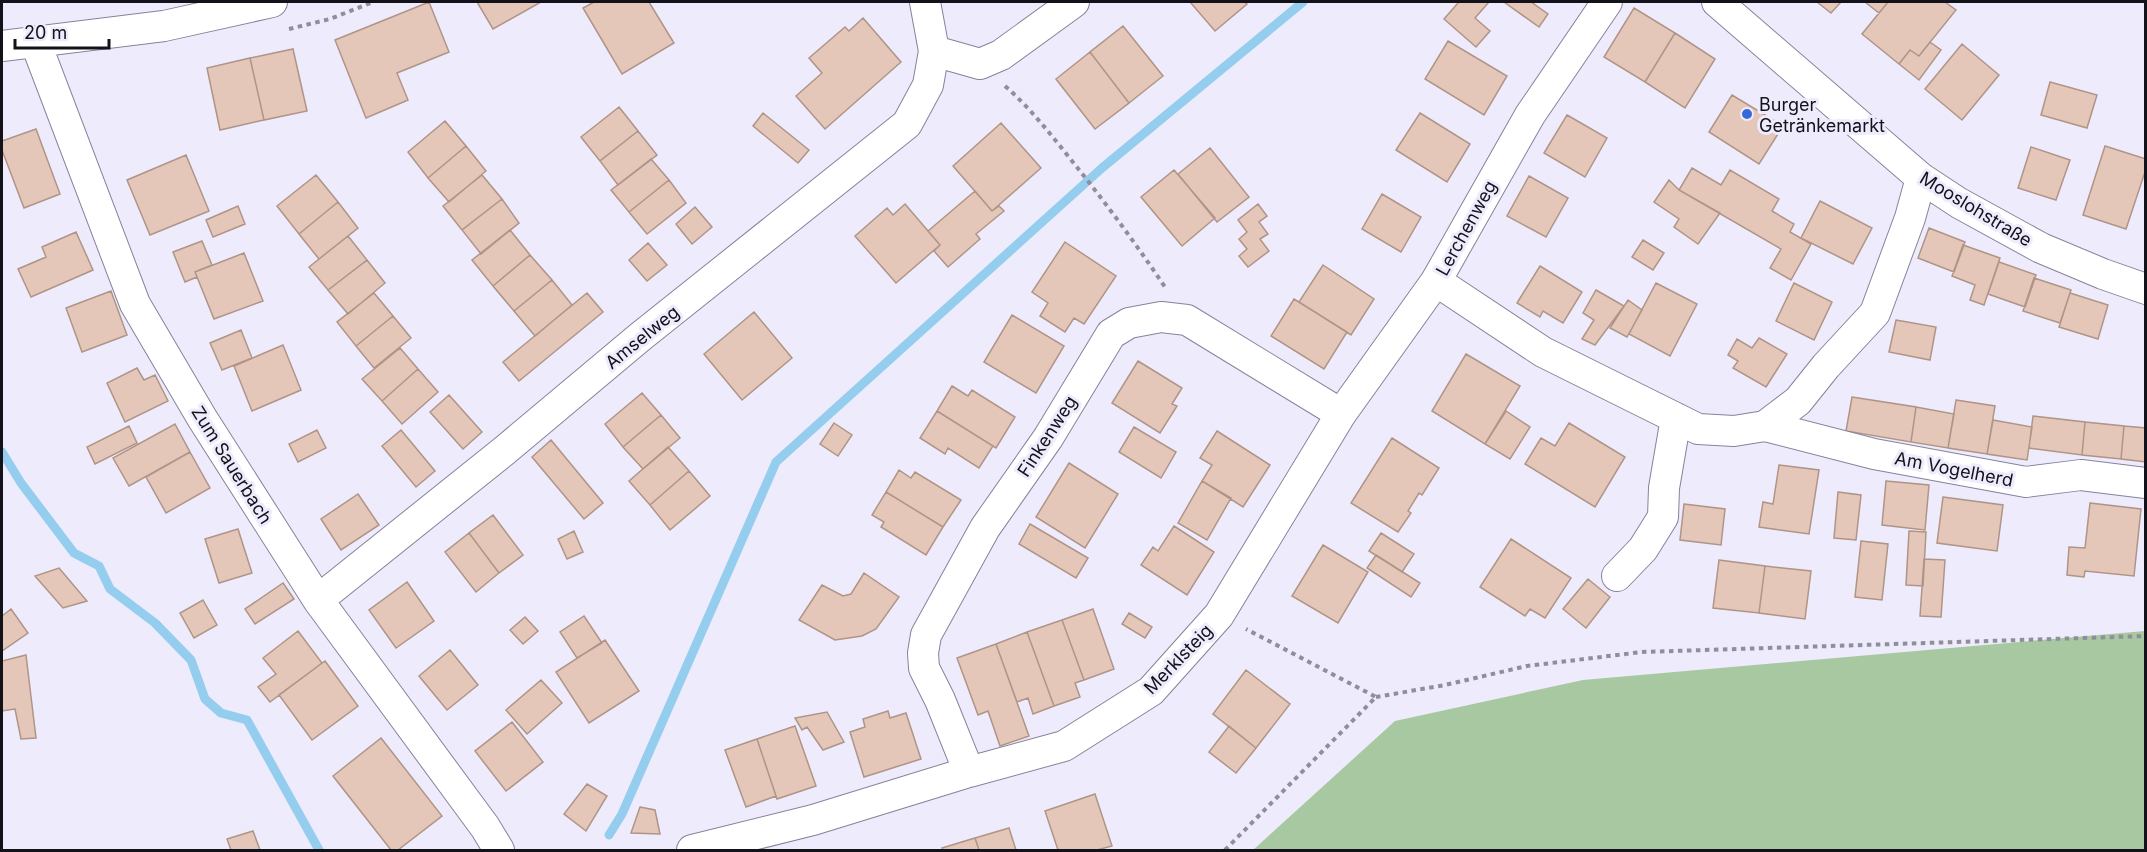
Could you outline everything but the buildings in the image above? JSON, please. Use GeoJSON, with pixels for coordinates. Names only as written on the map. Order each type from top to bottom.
{"type":"FeatureCollection","features":[{"type":"Feature","properties":{"kind":"street"},"geometry":{"type":"LineString","coordinates":[[2,46],[164,26],[272,2]]}},
{"type":"Feature","properties":{"kind":"street","name":"Amselweg"},"geometry":{"type":"LineString","coordinates":[[318,600],[907,124],[928,85],[934,51],[925,2]]}},
{"type":"Feature","properties":{"kind":"street"},"geometry":{"type":"LineString","coordinates":[[934,51],[980,64],[1001,56],[1074,2]]}},
{"type":"Feature","properties":{"kind":"street","name":"Lerchenweg"},"geometry":{"type":"LineString","coordinates":[[1607,2],[1530,114],[1436,281],[1543,352],[1698,429],[1734,431],[1765,426],[1798,401],[1826,366],[1875,314],[1910,218],[1921,178]]}},
{"type":"Feature","properties":{"kind":"street","name":"Mooslohstraße"},"geometry":{"type":"LineString","coordinates":[[1717,2],[1921,178],[1959,203],[2041,248],[2145,289]]}},
{"type":"Feature","properties":{"kind":"street","name":"Zum Sauerbach"},"geometry":{"type":"LineString","coordinates":[[34,41],[135,304],[202,418],[318,600],[485,827],[499,850]]}},
{"type":"Feature","properties":{"kind":"street","name":"Merklsteig"},"geometry":{"type":"LineString","coordinates":[[692,850],[813,820],[969,772],[1064,746],[1151,691],[1219,615],[1341,414],[1436,281]]}},
{"type":"Feature","properties":{"kind":"street","name":"Finkenweg"},"geometry":{"type":"LineString","coordinates":[[969,772],[940,700],[924,668],[923,653],[926,635],[985,528],[1048,438],[1111,334],[1128,323],[1161,317],[1187,320],[1341,414]]}},
{"type":"Feature","properties":{"kind":"street"},"geometry":{"type":"LineString","coordinates":[[1617,576],[1643,549],[1662,517],[1664,488],[1676,418]]}},
{"type":"Feature","properties":{"kind":"street","name":"Am Vogelherd"},"geometry":{"type":"LineString","coordinates":[[1765,426],[1874,454],[2026,482],[2081,475],[2145,483]]}},
{"type":"Feature","properties":{"kind":"path"},"geometry":{"type":"LineString","coordinates":[[980,64],[1026,105],[1122,223],[1187,320]]}},
{"type":"Feature","properties":{"kind":"path"},"geometry":{"type":"LineString","coordinates":[[1219,615],[1376,698]]}},
{"type":"Feature","properties":{"kind":"path"},"geometry":{"type":"LineString","coordinates":[[1225,850],[1376,698],[1527,666],[1642,652],[2145,636]]}},
{"type":"Feature","properties":{"kind":"green space"},"geometry":{"type":"Polygon","coordinates":[[[2145,631],[2145,850],[1253,850],[1395,721],[1583,680],[2145,631]]]}},
{"type":"Feature","properties":{"kind":"waterway"},"geometry":{"type":"LineString","coordinates":[[609,835],[622,814],[776,462],[1102,168],[1303,2]]}},
{"type":"Feature","properties":{"kind":"waterway"},"geometry":{"type":"LineString","coordinates":[[2,452],[21,483],[74,553],[99,566],[110,589],[155,623],[191,660],[205,699],[221,713],[247,720],[319,850]]}},
{"type":"Feature","properties":{"kind":"place","name":"Burger Getränkemarkt"},"geometry":{"type":"Point","coordinates":[1747,114]}}]}
